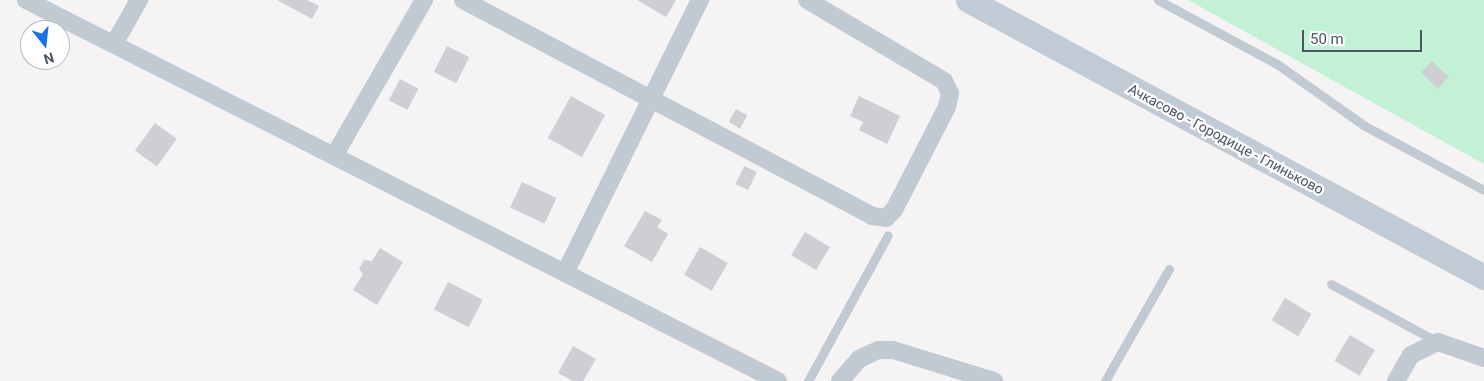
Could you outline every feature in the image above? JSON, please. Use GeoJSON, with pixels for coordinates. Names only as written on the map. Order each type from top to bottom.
{"type":"FeatureCollection","features":[{"type":"Feature","properties":{"kind":"street"},"geometry":{"type":"LineString","coordinates":[[26,0],[778,381]]}},
{"type":"Feature","properties":{"kind":"street"},"geometry":{"type":"LineString","coordinates":[[114,44],[139,0]]}},
{"type":"Feature","properties":{"kind":"street"},"geometry":{"type":"LineString","coordinates":[[334,156],[424,0]]}},
{"type":"Feature","properties":{"kind":"street"},"geometry":{"type":"LineString","coordinates":[[463,0],[872,216],[886,218],[894,210],[947,108],[950,93],[944,81],[806,0]]}},
{"type":"Feature","properties":{"kind":"street"},"geometry":{"type":"LineString","coordinates":[[565,273],[700,0]]}},
{"type":"Feature","properties":{"kind":"street","name":"Ачкасово - Городище - Глиньково"},"geometry":{"type":"LineString","coordinates":[[968,0],[1484,277]]}},
{"type":"Feature","properties":{"kind":"street"},"geometry":{"type":"LineString","coordinates":[[1396,381],[1411,355],[1438,342],[1484,358]]}},
{"type":"Feature","properties":{"kind":"street"},"geometry":{"type":"LineString","coordinates":[[840,381],[859,359],[878,350],[893,350],[994,381]]}},
{"type":"Feature","properties":{"kind":"lane"},"geometry":{"type":"LineString","coordinates":[[1158,0],[1277,64],[1365,126],[1484,190]]}},
{"type":"Feature","properties":{"kind":"lane"},"geometry":{"type":"LineString","coordinates":[[808,381],[888,234]]}},
{"type":"Feature","properties":{"kind":"lane"},"geometry":{"type":"LineString","coordinates":[[1105,381],[1169,269]]}},
{"type":"Feature","properties":{"kind":"lane"},"geometry":{"type":"LineString","coordinates":[[1331,284],[1438,342]]}},
{"type":"Feature","properties":{"kind":"green space"},"geometry":{"type":"Polygon","coordinates":[[[1188,0],[1484,0],[1484,164],[1188,0]]]}},
{"type":"Feature","properties":{"kind":"building"},"geometry":{"type":"Polygon","coordinates":[[[277,0],[307,0],[319,6],[312,19],[277,0]]]}},
{"type":"Feature","properties":{"kind":"building"},"geometry":{"type":"Polygon","coordinates":[[[637,0],[676,0],[666,17],[637,0]]]}},
{"type":"Feature","properties":{"kind":"building"},"geometry":{"type":"Polygon","coordinates":[[[447,46],[469,57],[456,83],[434,72],[447,46]]]}},
{"type":"Feature","properties":{"kind":"building"},"geometry":{"type":"Polygon","coordinates":[[[1432,61],[1449,77],[1438,88],[1421,73],[1432,61]]]}},
{"type":"Feature","properties":{"kind":"building"},"geometry":{"type":"Polygon","coordinates":[[[400,79],[419,89],[407,110],[389,100],[400,79]]]}},
{"type":"Feature","properties":{"kind":"building"},"geometry":{"type":"Polygon","coordinates":[[[571,96],[605,115],[582,157],[548,138],[571,96]]]}},
{"type":"Feature","properties":{"kind":"building"},"geometry":{"type":"Polygon","coordinates":[[[859,96],[900,116],[887,144],[859,130],[863,122],[850,116],[859,96]]]}},
{"type":"Feature","properties":{"kind":"building"},"geometry":{"type":"Polygon","coordinates":[[[736,109],[747,115],[740,128],[729,122],[736,109]]]}},
{"type":"Feature","properties":{"kind":"building"},"geometry":{"type":"Polygon","coordinates":[[[155,123],[177,139],[157,166],[135,151],[155,123]]]}},
{"type":"Feature","properties":{"kind":"building"},"geometry":{"type":"Polygon","coordinates":[[[744,166],[757,172],[748,190],[736,184],[744,166]]]}},
{"type":"Feature","properties":{"kind":"building"},"geometry":{"type":"Polygon","coordinates":[[[522,182],[556,198],[545,223],[510,207],[522,182]]]}},
{"type":"Feature","properties":{"kind":"building"},"geometry":{"type":"Polygon","coordinates":[[[645,211],[662,220],[657,227],[668,234],[652,262],[624,246],[645,211]]]}},
{"type":"Feature","properties":{"kind":"building"},"geometry":{"type":"Polygon","coordinates":[[[805,232],[830,247],[816,270],[791,255],[805,232]]]}},
{"type":"Feature","properties":{"kind":"building"},"geometry":{"type":"Polygon","coordinates":[[[700,247],[728,263],[712,291],[684,275],[700,247]]]}},
{"type":"Feature","properties":{"kind":"building"},"geometry":{"type":"Polygon","coordinates":[[[380,248],[403,262],[377,305],[353,290],[363,274],[359,269],[364,260],[372,261],[380,248]]]}},
{"type":"Feature","properties":{"kind":"building"},"geometry":{"type":"Polygon","coordinates":[[[448,282],[483,300],[469,327],[434,310],[448,282]]]}},
{"type":"Feature","properties":{"kind":"building"},"geometry":{"type":"Polygon","coordinates":[[[1285,298],[1312,314],[1298,336],[1272,320],[1285,298]]]}},
{"type":"Feature","properties":{"kind":"building"},"geometry":{"type":"Polygon","coordinates":[[[1350,335],[1375,350],[1359,376],[1335,361],[1350,335]]]}},
{"type":"Feature","properties":{"kind":"building"},"geometry":{"type":"Polygon","coordinates":[[[573,346],[596,359],[583,381],[573,381],[558,373],[573,346]]]}}]}
